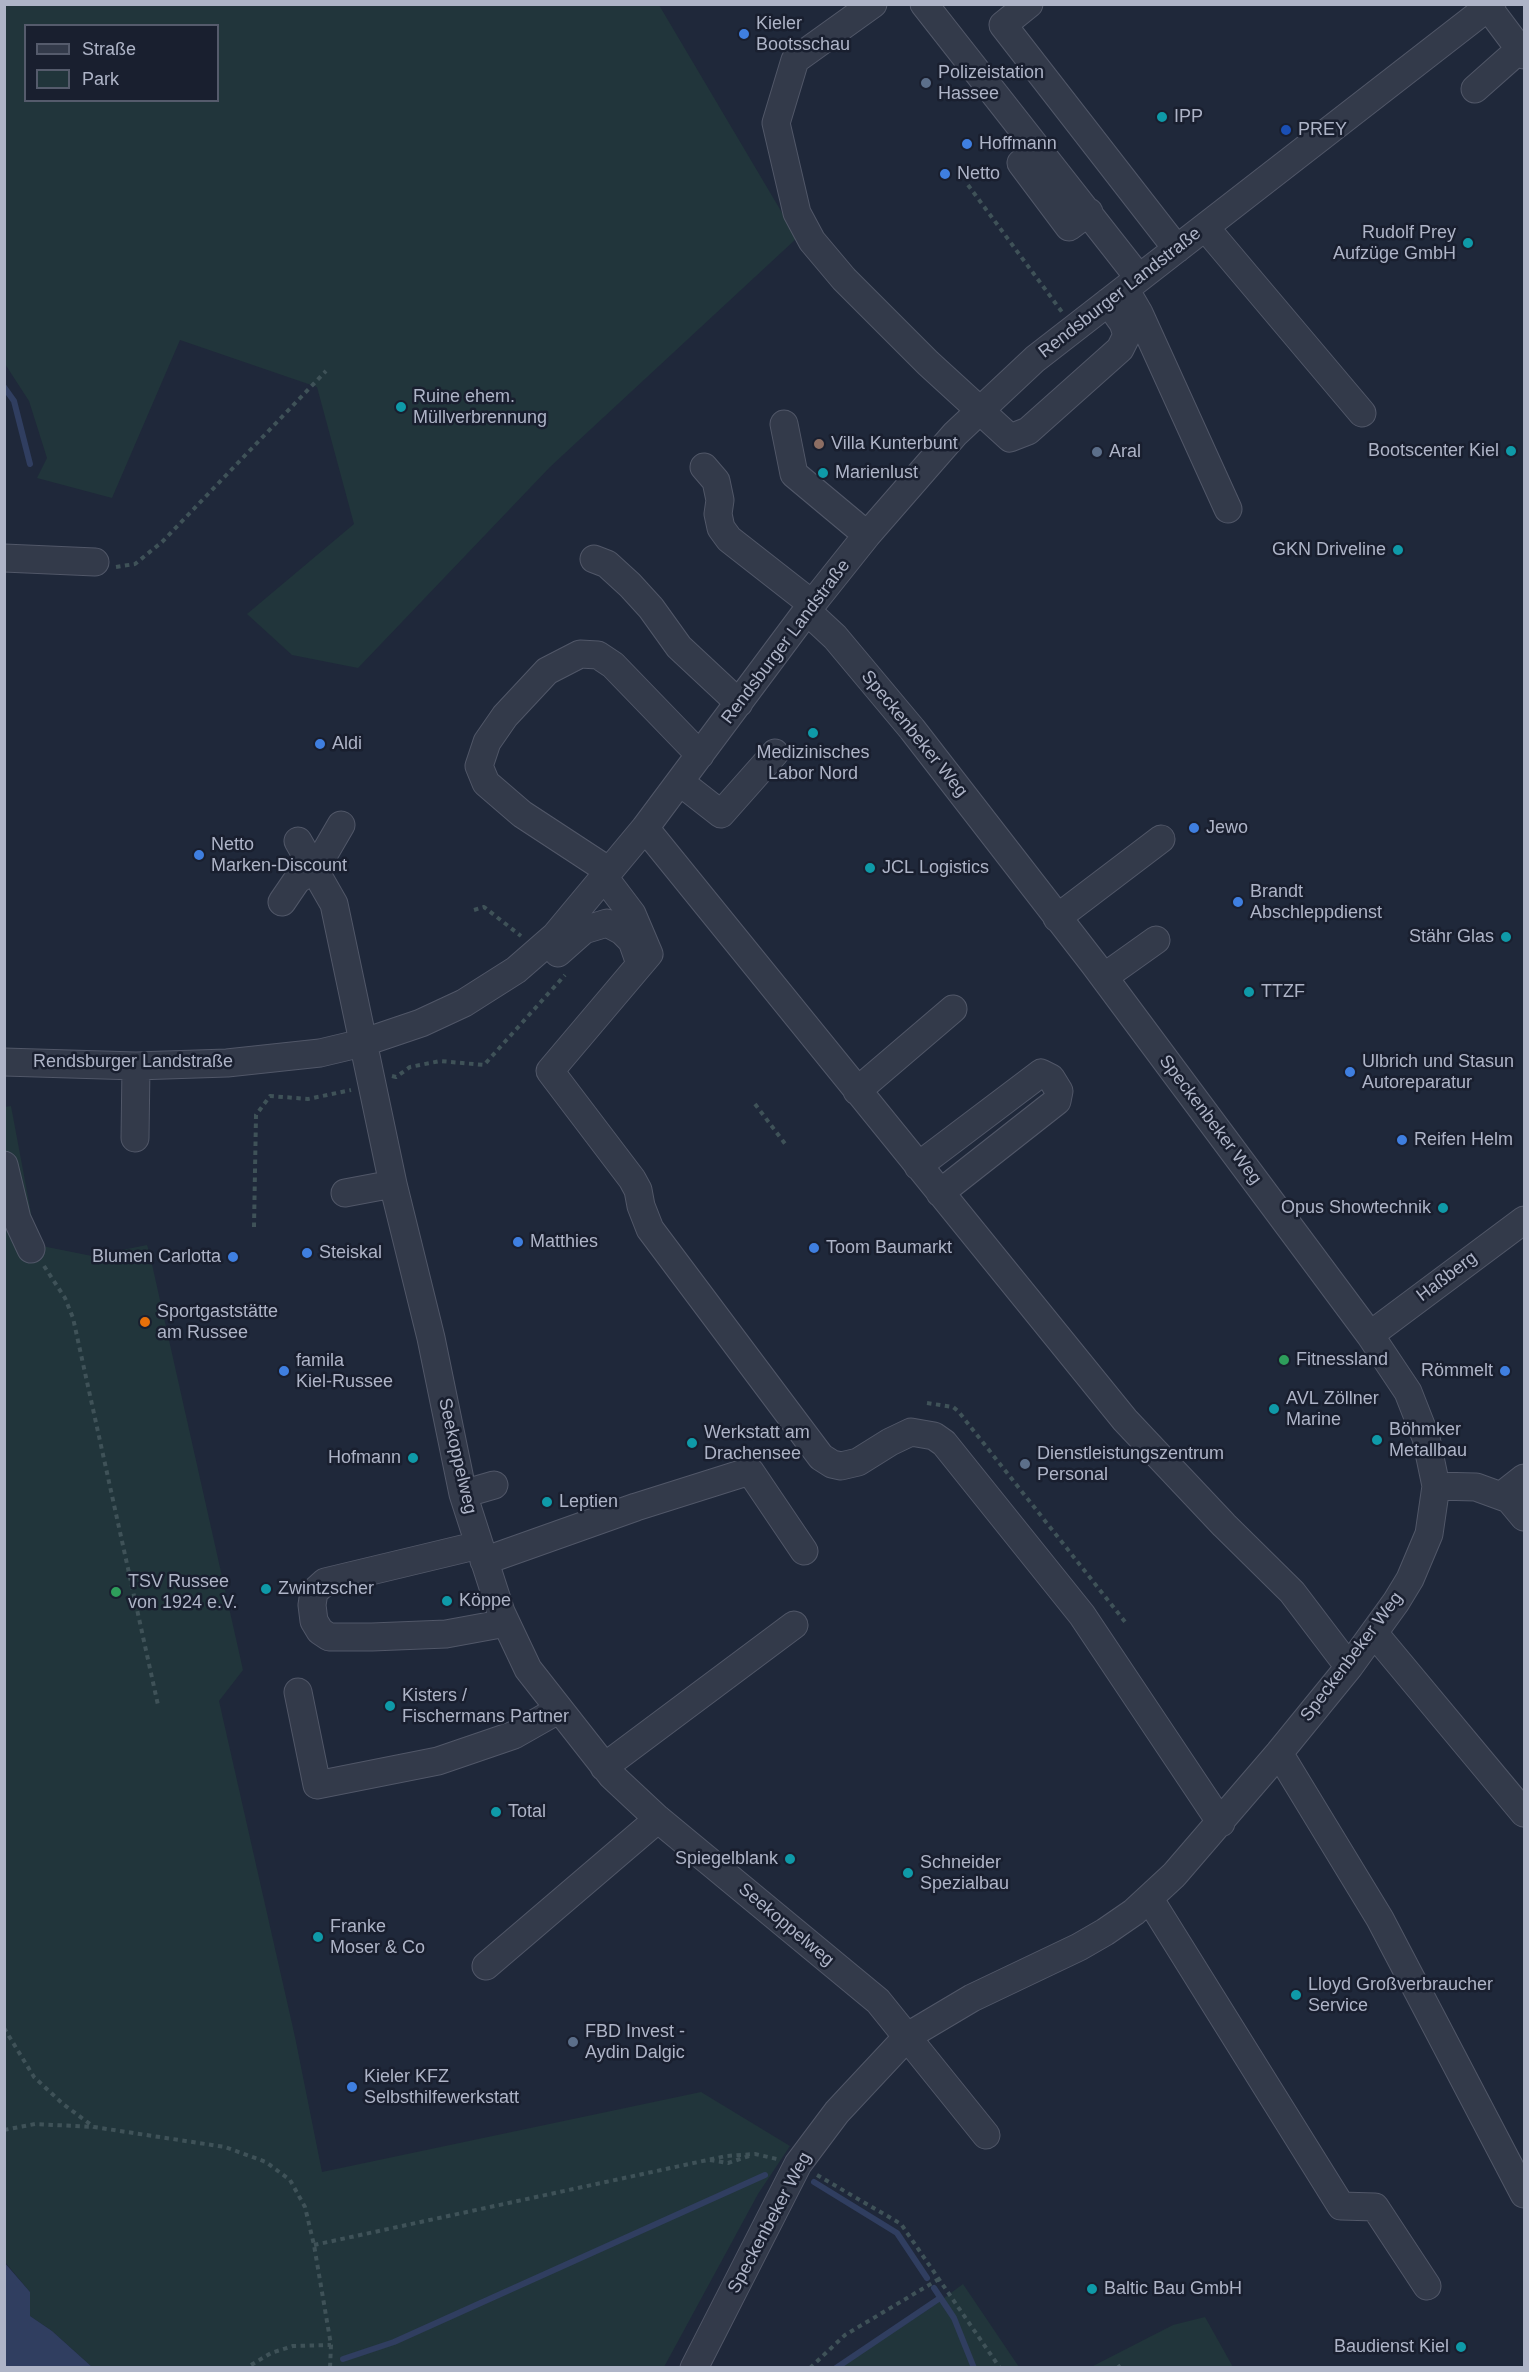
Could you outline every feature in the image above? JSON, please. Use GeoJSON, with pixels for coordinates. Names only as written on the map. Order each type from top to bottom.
{"type":"FeatureCollection","features":[{"type":"Feature","properties":{"kind":"street"},"geometry":{"type":"LineString","coordinates":[[873,4],[795,60],[776,123],[797,213],[812,241],[844,279],[928,363],[1010,438],[1028,431],[1120,349],[1127,335],[1123,323],[1124,290]]}},
{"type":"Feature","properties":{"kind":"street"},"geometry":{"type":"LineString","coordinates":[[924,4],[1089,212],[1124,290],[1139,313],[1228,508]]}},
{"type":"Feature","properties":{"kind":"street"},"geometry":{"type":"LineString","coordinates":[[1029,4],[1003,25],[1177,249]]}},
{"type":"Feature","properties":{"kind":"street"},"geometry":{"type":"LineString","coordinates":[[1475,89],[1522,52],[1490,6]]}},
{"type":"Feature","properties":{"kind":"street","name":"Rendsburger Landstraße"},"geometry":{"type":"LineString","coordinates":[[4,1062],[136,1066],[227,1063],[320,1053],[362,1043],[421,1023],[489,989],[541,949],[645,828],[810,607],[934,456],[1035,359],[1490,6]]}},
{"type":"Feature","properties":{"kind":"street"},"geometry":{"type":"LineString","coordinates":[[1020,163],[1069,227],[1089,212]]}},
{"type":"Feature","properties":{"kind":"street"},"geometry":{"type":"LineString","coordinates":[[1205,227],[1362,413]]}},
{"type":"Feature","properties":{"kind":"street"},"geometry":{"type":"LineString","coordinates":[[784,424],[794,474],[867,535]]}},
{"type":"Feature","properties":{"kind":"street","name":"Speckenbeker Weg"},"geometry":{"type":"LineString","coordinates":[[694,2367],[798,2164],[837,2112],[908,2036],[972,1998],[1079,1947],[1105,1932],[1149,1898],[1221,1823],[1349,1667],[1410,1579],[1433,1515],[1436,1486],[1426,1438],[1408,1392],[1370,1335],[1104,977],[912,729],[810,607],[725,533],[718,514],[719,491],[716,481],[704,467]]}},
{"type":"Feature","properties":{"kind":"street"},"geometry":{"type":"LineString","coordinates":[[4,558],[95,562]]}},
{"type":"Feature","properties":{"kind":"street"},"geometry":{"type":"LineString","coordinates":[[594,559],[607,564],[630,585],[657,614],[679,647],[739,703]]}},
{"type":"Feature","properties":{"kind":"street"},"geometry":{"type":"LineString","coordinates":[[644,959],[632,914],[606,874],[522,814],[486,783],[479,766],[487,742],[505,716],[547,671],[580,654],[598,655],[614,665],[700,755]]}},
{"type":"Feature","properties":{"kind":"street"},"geometry":{"type":"LineString","coordinates":[[680,782],[721,814],[775,753]]}},
{"type":"Feature","properties":{"kind":"street"},"geometry":{"type":"LineString","coordinates":[[282,902],[297,880],[316,868],[341,825]]}},
{"type":"Feature","properties":{"kind":"street"},"geometry":{"type":"LineString","coordinates":[[645,828],[1125,1420],[1224,1525],[1292,1592],[1349,1667]]}},
{"type":"Feature","properties":{"kind":"street"},"geometry":{"type":"LineString","coordinates":[[1057,918],[1161,839]]}},
{"type":"Feature","properties":{"kind":"street","name":"Seekoppelweg"},"geometry":{"type":"LineString","coordinates":[[298,841],[316,868],[334,904],[356,1000],[362,1043],[393,1184],[431,1338],[463,1494],[506,1623],[528,1669],[604,1767],[658,1819],[878,2001],[986,2135]]}},
{"type":"Feature","properties":{"kind":"street"},"geometry":{"type":"LineString","coordinates":[[489,989],[545,964],[594,924],[607,922],[622,931],[644,959]]}},
{"type":"Feature","properties":{"kind":"street"},"geometry":{"type":"LineString","coordinates":[[1104,977],[1156,940]]}},
{"type":"Feature","properties":{"kind":"street"},"geometry":{"type":"LineString","coordinates":[[644,959],[550,1071],[632,1179],[638,1190],[641,1206],[650,1229],[826,1460],[841,1466],[858,1462],[911,1432],[934,1436],[944,1443],[1082,1615],[1221,1823]]}},
{"type":"Feature","properties":{"kind":"street"},"geometry":{"type":"LineString","coordinates":[[856,1090],[953,1009]]}},
{"type":"Feature","properties":{"kind":"street"},"geometry":{"type":"LineString","coordinates":[[135,1138],[136,1066]]}},
{"type":"Feature","properties":{"kind":"street"},"geometry":{"type":"LineString","coordinates":[[918,1166],[1041,1073],[1051,1078],[1059,1091],[1057,1101],[940,1193]]}},
{"type":"Feature","properties":{"kind":"street"},"geometry":{"type":"LineString","coordinates":[[4,1165],[17,1219],[31,1249]]}},
{"type":"Feature","properties":{"kind":"street"},"geometry":{"type":"LineString","coordinates":[[345,1193],[393,1184]]}},
{"type":"Feature","properties":{"kind":"street","name":"Haßberg"},"geometry":{"type":"LineString","coordinates":[[1370,1335],[1524,1220]]}},
{"type":"Feature","properties":{"kind":"street"},"geometry":{"type":"LineString","coordinates":[[506,1623],[447,1634],[328,1637],[320,1631],[314,1621],[312,1605],[314,1592],[325,1582],[482,1553],[750,1471],[804,1551]]}},
{"type":"Feature","properties":{"kind":"street"},"geometry":{"type":"LineString","coordinates":[[1501,1496],[1524,1478]]}},
{"type":"Feature","properties":{"kind":"street"},"geometry":{"type":"LineString","coordinates":[[463,1494],[494,1485]]}},
{"type":"Feature","properties":{"kind":"street"},"geometry":{"type":"LineString","coordinates":[[1436,1486],[1476,1487],[1509,1498],[1524,1517]]}},
{"type":"Feature","properties":{"kind":"street"},"geometry":{"type":"LineString","coordinates":[[604,1767],[794,1625]]}},
{"type":"Feature","properties":{"kind":"street"},"geometry":{"type":"LineString","coordinates":[[1374,1633],[1524,1813]]}},
{"type":"Feature","properties":{"kind":"street"},"geometry":{"type":"LineString","coordinates":[[298,1692],[317,1785],[438,1761],[514,1735],[558,1710]]}},
{"type":"Feature","properties":{"kind":"street"},"geometry":{"type":"LineString","coordinates":[[1278,1753],[1380,1919],[1524,2194]]}},
{"type":"Feature","properties":{"kind":"street"},"geometry":{"type":"LineString","coordinates":[[486,1966],[658,1819]]}},
{"type":"Feature","properties":{"kind":"street"},"geometry":{"type":"LineString","coordinates":[[1149,1898],[1341,2206],[1375,2207],[1427,2286]]}},
{"type":"Feature","properties":{"kind":"path"},"geometry":{"type":"LineString","coordinates":[[968,184],[1074,329]]}},
{"type":"Feature","properties":{"kind":"path"},"geometry":{"type":"LineString","coordinates":[[95,562],[114,568],[135,564],[162,542],[326,371]]}},
{"type":"Feature","properties":{"kind":"path"},"geometry":{"type":"LineString","coordinates":[[4,454],[4,485]]}},
{"type":"Feature","properties":{"kind":"path"},"geometry":{"type":"LineString","coordinates":[[474,910],[484,907],[541,949]]}},
{"type":"Feature","properties":{"kind":"path"},"geometry":{"type":"LineString","coordinates":[[254,1227],[256,1115],[270,1096],[308,1099],[334,1095],[390,1076],[396,1077],[410,1067],[440,1060],[484,1065],[570,969]]}},
{"type":"Feature","properties":{"kind":"path"},"geometry":{"type":"LineString","coordinates":[[755,1104],[786,1145]]}},
{"type":"Feature","properties":{"kind":"path"},"geometry":{"type":"LineString","coordinates":[[31,1249],[54,1280],[73,1318],[158,1706]]}},
{"type":"Feature","properties":{"kind":"path"},"geometry":{"type":"LineString","coordinates":[[927,1403],[953,1407],[958,1411],[1126,1623]]}},
{"type":"Feature","properties":{"kind":"path"},"geometry":{"type":"LineString","coordinates":[[4,2028],[34,2077],[63,2104],[94,2127]]}},
{"type":"Feature","properties":{"kind":"path"},"geometry":{"type":"LineString","coordinates":[[4,2130],[35,2124],[94,2127],[225,2146],[266,2162],[290,2180],[305,2207],[331,2345],[330,2367]]}},
{"type":"Feature","properties":{"kind":"path"},"geometry":{"type":"LineString","coordinates":[[314,2246],[706,2160],[755,2154],[798,2164],[901,2224],[1000,2367]]}},
{"type":"Feature","properties":{"kind":"path"},"geometry":{"type":"LineString","coordinates":[[810,2367],[844,2335],[939,2279]]}},
{"type":"Feature","properties":{"kind":"path"},"geometry":{"type":"LineString","coordinates":[[252,2365],[271,2353],[293,2346],[331,2345]]}},
{"type":"Feature","properties":{"kind":"green space"},"geometry":{"type":"Polygon","coordinates":[[[4,5],[659,5],[797,238],[550,467],[358,668],[292,655],[247,614],[354,524],[317,387],[180,340],[112,498],[37,478],[47,458],[29,401],[5,364],[4,5]]]}},
{"type":"Feature","properties":{"kind":"green space"},"geometry":{"type":"Polygon","coordinates":[[[11,1106],[37,1245],[92,1256],[147,1245],[149,1251],[243,1670],[219,1701],[295,2037],[322,2172],[701,2092],[790,2146],[758,2194],[664,2367],[92,2367],[52,2331],[30,2316],[30,2292],[5,2262],[4,1107],[11,1106]]]}},
{"type":"Feature","properties":{"kind":"green space"},"geometry":{"type":"Polygon","coordinates":[[[963,2284],[1019,2367],[839,2367],[929,2309],[963,2284]]]}},
{"type":"Feature","properties":{"kind":"green space"},"geometry":{"type":"Polygon","coordinates":[[[1205,2317],[1233,2367],[1091,2367],[1173,2325],[1205,2317]]]}},
{"type":"Feature","properties":{"kind":"water"},"geometry":{"type":"Polygon","coordinates":[[[4,2262],[30,2292],[30,2316],[52,2331],[92,2367],[5,2367],[4,2262]]]}},
{"type":"Feature","properties":{"kind":"waterway"},"geometry":{"type":"LineString","coordinates":[[4,387],[14,401],[30,464]]}},
{"type":"Feature","properties":{"kind":"waterway"},"geometry":{"type":"LineString","coordinates":[[343,2359],[394,2342],[765,2175]]}},
{"type":"Feature","properties":{"kind":"waterway"},"geometry":{"type":"LineString","coordinates":[[814,2182],[897,2233],[927,2278]]}},
{"type":"Feature","properties":{"kind":"waterway"},"geometry":{"type":"LineString","coordinates":[[934,2288],[954,2318],[974,2368]]}},
{"type":"Feature","properties":{"kind":"waterway"},"geometry":{"type":"LineString","coordinates":[[836,2368],[940,2298]]}},
{"type":"Feature","properties":{"kind":"place","name":"Kieler Bootsschau"},"geometry":{"type":"Point","coordinates":[744,34]}},
{"type":"Feature","properties":{"kind":"place","name":"Polizeistation Hassee"},"geometry":{"type":"Point","coordinates":[926,83]}},
{"type":"Feature","properties":{"kind":"place","name":"IPP"},"geometry":{"type":"Point","coordinates":[1162,117]}},
{"type":"Feature","properties":{"kind":"place","name":"PREY"},"geometry":{"type":"Point","coordinates":[1286,130]}},
{"type":"Feature","properties":{"kind":"place","name":"Hoffmann"},"geometry":{"type":"Point","coordinates":[967,144]}},
{"type":"Feature","properties":{"kind":"place","name":"Netto"},"geometry":{"type":"Point","coordinates":[945,174]}},
{"type":"Feature","properties":{"kind":"place","name":"Rudolf Prey Aufzüge GmbH"},"geometry":{"type":"Point","coordinates":[1468,243]}},
{"type":"Feature","properties":{"kind":"place","name":"Ruine ehem. Müllverbrennung"},"geometry":{"type":"Point","coordinates":[401,407]}},
{"type":"Feature","properties":{"kind":"place","name":"Villa Kunterbunt"},"geometry":{"type":"Point","coordinates":[819,444]}},
{"type":"Feature","properties":{"kind":"place","name":"Bootscenter Kiel"},"geometry":{"type":"Point","coordinates":[1511,451]}},
{"type":"Feature","properties":{"kind":"place","name":"Aral"},"geometry":{"type":"Point","coordinates":[1097,452]}},
{"type":"Feature","properties":{"kind":"place","name":"Marienlust"},"geometry":{"type":"Point","coordinates":[823,473]}},
{"type":"Feature","properties":{"kind":"place","name":"GKN Driveline"},"geometry":{"type":"Point","coordinates":[1398,550]}},
{"type":"Feature","properties":{"kind":"place","name":"Medizinisches Labor Nord"},"geometry":{"type":"Point","coordinates":[813,733]}},
{"type":"Feature","properties":{"kind":"place","name":"Aldi"},"geometry":{"type":"Point","coordinates":[320,744]}},
{"type":"Feature","properties":{"kind":"place","name":"Jewo"},"geometry":{"type":"Point","coordinates":[1194,828]}},
{"type":"Feature","properties":{"kind":"place","name":"Netto Marken-Discount"},"geometry":{"type":"Point","coordinates":[199,855]}},
{"type":"Feature","properties":{"kind":"place","name":"JCL Logistics"},"geometry":{"type":"Point","coordinates":[870,868]}},
{"type":"Feature","properties":{"kind":"place","name":"Brandt Abschleppdienst"},"geometry":{"type":"Point","coordinates":[1238,902]}},
{"type":"Feature","properties":{"kind":"place","name":"Stähr Glas"},"geometry":{"type":"Point","coordinates":[1506,937]}},
{"type":"Feature","properties":{"kind":"place","name":"TTZF"},"geometry":{"type":"Point","coordinates":[1249,992]}},
{"type":"Feature","properties":{"kind":"place","name":"Ulbrich und Stasun Autoreparatur"},"geometry":{"type":"Point","coordinates":[1350,1072]}},
{"type":"Feature","properties":{"kind":"place","name":"Reifen Helm"},"geometry":{"type":"Point","coordinates":[1402,1140]}},
{"type":"Feature","properties":{"kind":"place","name":"Opus Showtechnik"},"geometry":{"type":"Point","coordinates":[1443,1208]}},
{"type":"Feature","properties":{"kind":"place","name":"Matthies"},"geometry":{"type":"Point","coordinates":[518,1242]}},
{"type":"Feature","properties":{"kind":"place","name":"Toom Baumarkt"},"geometry":{"type":"Point","coordinates":[814,1248]}},
{"type":"Feature","properties":{"kind":"place","name":"Steiskal"},"geometry":{"type":"Point","coordinates":[307,1253]}},
{"type":"Feature","properties":{"kind":"place","name":"Blumen Carlotta"},"geometry":{"type":"Point","coordinates":[233,1257]}},
{"type":"Feature","properties":{"kind":"place","name":"Sportgaststätte am Russee"},"geometry":{"type":"Point","coordinates":[145,1322]}},
{"type":"Feature","properties":{"kind":"place","name":"Fitnessland"},"geometry":{"type":"Point","coordinates":[1284,1360]}},
{"type":"Feature","properties":{"kind":"place","name":"famila Kiel-Russee"},"geometry":{"type":"Point","coordinates":[284,1371]}},
{"type":"Feature","properties":{"kind":"place","name":"Römmelt"},"geometry":{"type":"Point","coordinates":[1505,1371]}},
{"type":"Feature","properties":{"kind":"place","name":"AVL Zöllner Marine"},"geometry":{"type":"Point","coordinates":[1274,1409]}},
{"type":"Feature","properties":{"kind":"place","name":"Böhmker Metallbau"},"geometry":{"type":"Point","coordinates":[1377,1440]}},
{"type":"Feature","properties":{"kind":"place","name":"Werkstatt am Drachensee"},"geometry":{"type":"Point","coordinates":[692,1443]}},
{"type":"Feature","properties":{"kind":"place","name":"Hofmann"},"geometry":{"type":"Point","coordinates":[413,1458]}},
{"type":"Feature","properties":{"kind":"place","name":"Dienstleistungszentrum Personal"},"geometry":{"type":"Point","coordinates":[1025,1464]}},
{"type":"Feature","properties":{"kind":"place","name":"Leptien"},"geometry":{"type":"Point","coordinates":[547,1502]}},
{"type":"Feature","properties":{"kind":"place","name":"Zwintzscher"},"geometry":{"type":"Point","coordinates":[266,1589]}},
{"type":"Feature","properties":{"kind":"place","name":"TSV Russee von 1924 e.V."},"geometry":{"type":"Point","coordinates":[116,1592]}},
{"type":"Feature","properties":{"kind":"place","name":"Köppe"},"geometry":{"type":"Point","coordinates":[447,1601]}},
{"type":"Feature","properties":{"kind":"place","name":"Kisters / Fischermans Partner"},"geometry":{"type":"Point","coordinates":[390,1706]}},
{"type":"Feature","properties":{"kind":"place","name":"Total"},"geometry":{"type":"Point","coordinates":[496,1812]}},
{"type":"Feature","properties":{"kind":"place","name":"Spiegelblank"},"geometry":{"type":"Point","coordinates":[790,1859]}},
{"type":"Feature","properties":{"kind":"place","name":"Schneider Spezialbau"},"geometry":{"type":"Point","coordinates":[908,1873]}},
{"type":"Feature","properties":{"kind":"place","name":"Franke Moser & Co"},"geometry":{"type":"Point","coordinates":[318,1937]}},
{"type":"Feature","properties":{"kind":"place","name":"Lloyd Großverbraucher Service"},"geometry":{"type":"Point","coordinates":[1296,1995]}},
{"type":"Feature","properties":{"kind":"place","name":"FBD Invest - Aydin Dalgic"},"geometry":{"type":"Point","coordinates":[573,2042]}},
{"type":"Feature","properties":{"kind":"place","name":"Kieler KFZ Selbsthilfewerkstatt"},"geometry":{"type":"Point","coordinates":[352,2087]}},
{"type":"Feature","properties":{"kind":"place","name":"Baltic Bau GmbH"},"geometry":{"type":"Point","coordinates":[1092,2289]}},
{"type":"Feature","properties":{"kind":"place","name":"Baudienst Kiel"},"geometry":{"type":"Point","coordinates":[1461,2347]}}]}
